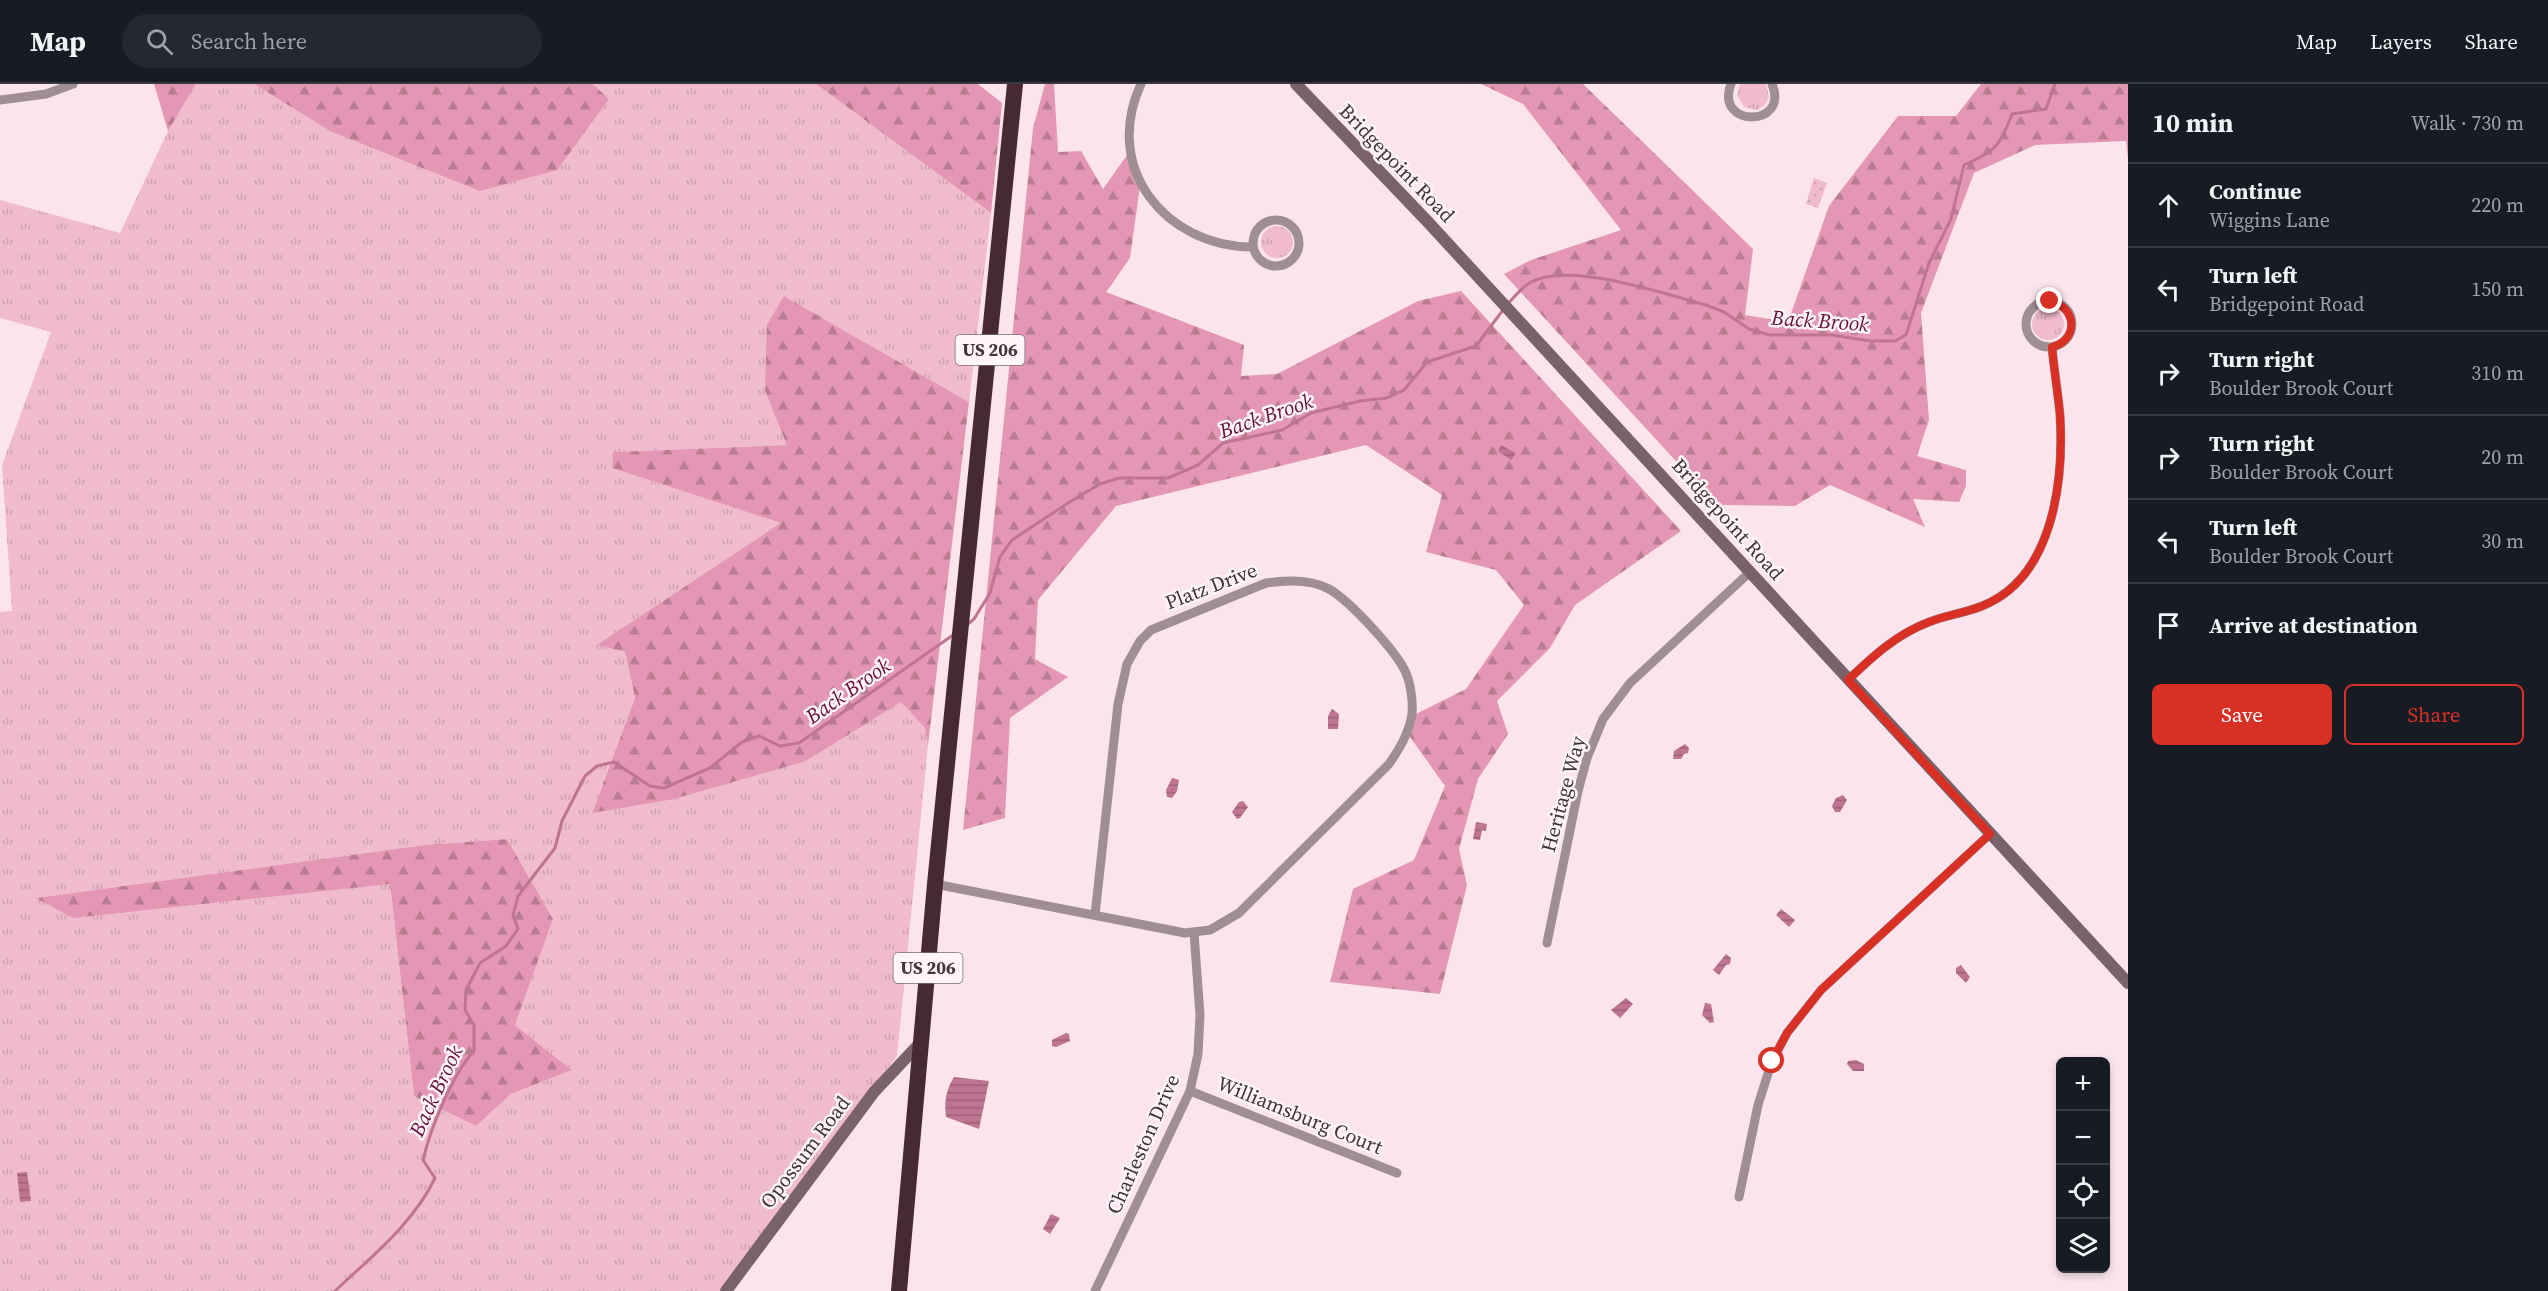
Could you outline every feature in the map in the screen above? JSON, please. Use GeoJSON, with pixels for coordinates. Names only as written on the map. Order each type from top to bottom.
{"type":"FeatureCollection","features":[{"type":"Feature","properties":{"kind":"highway","name":"US 206"},"geometry":{"type":"LineString","coordinates":[[898,1291],[922,1041],[934,884],[1015,84]]}},
{"type":"Feature","properties":{"kind":"street"},"geometry":{"type":"LineString","coordinates":[[0,100],[46,94],[73,84]]}},
{"type":"Feature","properties":{"kind":"street"},"geometry":{"type":"LineString","coordinates":[[1142,84],[1134,100],[1129,142],[1139,180],[1150,198],[1169,219],[1188,233],[1229,246],[1252,247]]}},
{"type":"Feature","properties":{"kind":"street","name":"Bridgepoint Road"},"geometry":{"type":"LineString","coordinates":[[1296,84],[1498,298],[2128,983]]}},
{"type":"Feature","properties":{"kind":"street"},"geometry":{"type":"LineString","coordinates":[[1731,84],[1729,93],[1732,107],[1737,113],[1751,118],[1759,117],[1771,109],[1775,94],[1772,84]]}},
{"type":"Feature","properties":{"kind":"street"},"geometry":{"type":"LineString","coordinates":[[1272,220],[1287,223],[1293,227],[1299,241],[1295,256],[1283,266],[1267,265],[1255,255],[1252,247],[1255,232],[1265,222],[1272,220]]}},
{"type":"Feature","properties":{"kind":"street"},"geometry":{"type":"LineString","coordinates":[[2050,301],[2064,307],[2072,320],[2070,335],[2065,341],[2052,347],[2044,347],[2031,339],[2025,325],[2030,310],[2035,305],[2050,301]]}},
{"type":"Feature","properties":{"kind":"street"},"geometry":{"type":"LineString","coordinates":[[1848,680],[1894,639],[1929,622],[1982,606],[1997,599],[2016,586],[2038,556],[2046,536],[2061,452],[2060,414],[2052,347]]}},
{"type":"Feature","properties":{"kind":"street","name":"Heritage Way"},"geometry":{"type":"LineString","coordinates":[[1547,943],[1578,791],[1587,758],[1603,719],[1630,683],[1750,572]]}},
{"type":"Feature","properties":{"kind":"street","name":"Platz Drive"},"geometry":{"type":"LineString","coordinates":[[934,884],[1095,915],[1194,933],[1221,926],[1239,913],[1389,764],[1402,744],[1409,727],[1412,702],[1407,674],[1398,659],[1341,597],[1316,584],[1282,581],[1266,583],[1161,625],[1140,641],[1121,681],[1095,915]]}},
{"type":"Feature","properties":{"kind":"street"},"geometry":{"type":"LineString","coordinates":[[1739,1197],[1758,1105],[1772,1061],[1787,1033],[1821,990],[1990,834]]}},
{"type":"Feature","properties":{"kind":"street","name":"Charleston Drive"},"geometry":{"type":"LineString","coordinates":[[1095,1291],[1190,1091],[1198,1053],[1200,1015],[1194,933]]}},
{"type":"Feature","properties":{"kind":"street","name":"Opossum Road"},"geometry":{"type":"LineString","coordinates":[[726,1291],[874,1092],[922,1041]]}},
{"type":"Feature","properties":{"kind":"street","name":"Williamsburg Court"},"geometry":{"type":"LineString","coordinates":[[1190,1091],[1397,1173]]}},
{"type":"Feature","properties":{"kind":"green space"},"geometry":{"type":"Polygon","coordinates":[[[154,84],[196,84],[168,131],[154,84]]]}},
{"type":"Feature","properties":{"kind":"green space"},"geometry":{"type":"Polygon","coordinates":[[[196,84],[254,84],[330,131],[609,99],[593,84],[816,84],[991,213],[969,402],[784,296],[765,391],[788,445],[614,452],[612,468],[782,523],[598,645],[625,652],[635,698],[592,812],[806,761],[901,701],[925,728],[928,745],[897,1056],[721,1291],[0,1291],[0,612],[12,611],[2,465],[51,332],[0,318],[0,200],[120,233],[168,131],[196,84]],[[507,839],[425,845],[37,898],[390,884],[414,1096],[476,1126],[511,1094],[572,1070],[515,1025],[553,919],[507,839]]]}},
{"type":"Feature","properties":{"kind":"green space"},"geometry":{"type":"Polygon","coordinates":[[[254,84],[593,84],[609,99],[557,170],[480,191],[330,131],[254,84]]]}},
{"type":"Feature","properties":{"kind":"green space"},"geometry":{"type":"Polygon","coordinates":[[[816,84],[978,84],[1002,103],[991,213],[816,84]]]}},
{"type":"Feature","properties":{"kind":"green space"},"geometry":{"type":"Polygon","coordinates":[[[1045,84],[1054,84],[1058,152],[1081,151],[1103,189],[1132,148],[1141,179],[1130,258],[1106,292],[1244,345],[1241,376],[1277,374],[1418,301],[1461,291],[1681,531],[1575,605],[1550,648],[1497,701],[1508,734],[1478,779],[1459,849],[1467,885],[1440,994],[1330,982],[1353,889],[1414,860],[1445,786],[1410,737],[1416,714],[1466,689],[1524,605],[1496,570],[1426,552],[1442,495],[1366,445],[1116,506],[1038,600],[1035,659],[1068,677],[1010,718],[1005,818],[963,830],[1033,128],[1045,84]]]}},
{"type":"Feature","properties":{"kind":"green space"},"geometry":{"type":"Polygon","coordinates":[[[1481,84],[1583,84],[1753,249],[1745,315],[1788,322],[1829,206],[1898,116],[1956,116],[1981,84],[2128,84],[2128,159],[2126,141],[2035,145],[1974,173],[1921,313],[1929,420],[1917,456],[1966,470],[1966,486],[1959,502],[1913,499],[1925,527],[1830,485],[1795,506],[1724,505],[1719,508],[1504,274],[1531,260],[1621,230],[1523,104],[1481,84]]]}},
{"type":"Feature","properties":{"kind":"green space"},"geometry":{"type":"Polygon","coordinates":[[[1740,84],[1766,84],[1769,97],[1765,105],[1757,110],[1744,107],[1737,95],[1740,84]]]}},
{"type":"Feature","properties":{"kind":"green space"},"geometry":{"type":"Polygon","coordinates":[[[1814,178],[1827,183],[1818,208],[1806,204],[1814,178]]]}},
{"type":"Feature","properties":{"kind":"green space"},"geometry":{"type":"Polygon","coordinates":[[[1277,226],[1288,231],[1293,242],[1288,253],[1277,258],[1266,253],[1261,242],[1266,231],[1277,226]]]}},
{"type":"Feature","properties":{"kind":"green space"},"geometry":{"type":"Polygon","coordinates":[[[784,296],[969,402],[928,745],[925,728],[901,702],[806,761],[674,799],[592,813],[635,698],[625,652],[597,645],[781,523],[612,468],[613,452],[787,445],[765,391],[767,325],[784,296]]]}},
{"type":"Feature","properties":{"kind":"green space"},"geometry":{"type":"Polygon","coordinates":[[[2048,308],[2059,313],[2064,324],[2059,335],[2048,340],[2037,335],[2032,324],[2037,313],[2048,308]]]}},
{"type":"Feature","properties":{"kind":"green space"},"geometry":{"type":"Polygon","coordinates":[[[507,839],[553,919],[515,1025],[572,1070],[511,1094],[476,1126],[414,1096],[390,884],[73,918],[36,898],[425,845],[507,839]]]}},
{"type":"Feature","properties":{"kind":"shaded area"},"geometry":{"type":"Polygon","coordinates":[[[1501,445],[1516,453],[1511,460],[1498,451],[1501,445]]]}},
{"type":"Feature","properties":{"kind":"shaded area"},"geometry":{"type":"Polygon","coordinates":[[[1332,709],[1339,714],[1338,729],[1328,729],[1328,716],[1332,709]]]}},
{"type":"Feature","properties":{"kind":"shaded area"},"geometry":{"type":"Polygon","coordinates":[[[1685,744],[1689,748],[1688,753],[1684,754],[1681,759],[1673,759],[1674,751],[1685,744]]]}},
{"type":"Feature","properties":{"kind":"shaded area"},"geometry":{"type":"Polygon","coordinates":[[[1172,778],[1179,780],[1177,791],[1172,798],[1167,797],[1166,790],[1172,778]]]}},
{"type":"Feature","properties":{"kind":"shaded area"},"geometry":{"type":"Polygon","coordinates":[[[1843,795],[1847,800],[1840,812],[1835,812],[1832,806],[1836,798],[1843,795]]]}},
{"type":"Feature","properties":{"kind":"shaded area"},"geometry":{"type":"Polygon","coordinates":[[[1243,801],[1248,807],[1237,819],[1232,812],[1239,802],[1243,801]]]}},
{"type":"Feature","properties":{"kind":"shaded area"},"geometry":{"type":"Polygon","coordinates":[[[1476,822],[1487,824],[1486,831],[1482,830],[1480,840],[1473,839],[1476,822]]]}},
{"type":"Feature","properties":{"kind":"shaded area"},"geometry":{"type":"Polygon","coordinates":[[[1781,909],[1795,920],[1789,927],[1776,915],[1781,909]]]}},
{"type":"Feature","properties":{"kind":"shaded area"},"geometry":{"type":"Polygon","coordinates":[[[1726,954],[1731,958],[1730,964],[1726,965],[1719,975],[1713,970],[1726,954]]]}},
{"type":"Feature","properties":{"kind":"shaded area"},"geometry":{"type":"Polygon","coordinates":[[[1961,965],[1970,977],[1966,983],[1956,973],[1956,968],[1961,965]]]}},
{"type":"Feature","properties":{"kind":"shaded area"},"geometry":{"type":"Polygon","coordinates":[[[1626,998],[1633,1004],[1620,1018],[1611,1010],[1626,998]]]}},
{"type":"Feature","properties":{"kind":"shaded area"},"geometry":{"type":"Polygon","coordinates":[[[1705,1003],[1711,1004],[1714,1022],[1710,1023],[1702,1015],[1705,1003]]]}},
{"type":"Feature","properties":{"kind":"shaded area"},"geometry":{"type":"Polygon","coordinates":[[[1066,1033],[1069,1034],[1070,1041],[1056,1047],[1052,1046],[1052,1040],[1066,1033]]]}},
{"type":"Feature","properties":{"kind":"shaded area"},"geometry":{"type":"Polygon","coordinates":[[[1856,1060],[1864,1064],[1864,1071],[1853,1071],[1847,1064],[1848,1061],[1856,1060]]]}},
{"type":"Feature","properties":{"kind":"shaded area"},"geometry":{"type":"Polygon","coordinates":[[[954,1077],[989,1081],[979,1129],[946,1117],[946,1096],[954,1077]]]}},
{"type":"Feature","properties":{"kind":"shaded area"},"geometry":{"type":"Polygon","coordinates":[[[27,1172],[31,1201],[20,1202],[17,1173],[27,1172]]]}},
{"type":"Feature","properties":{"kind":"shaded area"},"geometry":{"type":"Polygon","coordinates":[[[1051,1214],[1060,1218],[1050,1234],[1043,1229],[1051,1214]]]}},
{"type":"Feature","properties":{"kind":"waterway","name":"Back Brook"},"geometry":{"type":"LineString","coordinates":[[1507,305],[1521,289],[1531,282],[1548,277],[1569,275],[1592,277],[1642,287],[1706,305],[1724,312],[1749,329],[1770,335],[1832,335],[1870,341],[1895,341],[1906,335],[1929,263],[1951,219],[1964,165],[1983,156],[1996,146],[2012,114],[2046,109],[2055,84]]}},
{"type":"Feature","properties":{"kind":"waterway","name":"Back Brook"},"geometry":{"type":"LineString","coordinates":[[968,624],[974,619],[990,593],[1000,557],[1012,540],[1100,484],[1119,478],[1168,478],[1198,465],[1223,443],[1282,430],[1311,413],[1360,401],[1387,398],[1404,390],[1427,362],[1476,346],[1503,310]]}},
{"type":"Feature","properties":{"kind":"waterway","name":"Back Brook"},"geometry":{"type":"LineString","coordinates":[[335,1291],[403,1225],[426,1195],[435,1178],[423,1160],[450,1087],[474,1051],[474,1025],[465,1010],[466,990],[480,963],[506,946],[518,929],[513,915],[518,896],[555,848],[562,821],[585,776],[597,766],[614,762],[650,786],[664,788],[710,768],[742,742],[759,736],[780,746],[799,743],[953,635]]}},
{"type":"Feature","properties":{"kind":"route"},"geometry":{"type":"LineString","coordinates":[[1772,1061],[1797,1018],[1821,990],[1990,834],[1848,680],[1894,639],[1929,622],[1982,606],[1997,599],[2016,586],[2038,556],[2046,536],[2061,452],[2060,414],[2055,388],[2052,347],[2065,341],[2072,327],[2072,320],[2064,307],[2050,301]]}}]}
